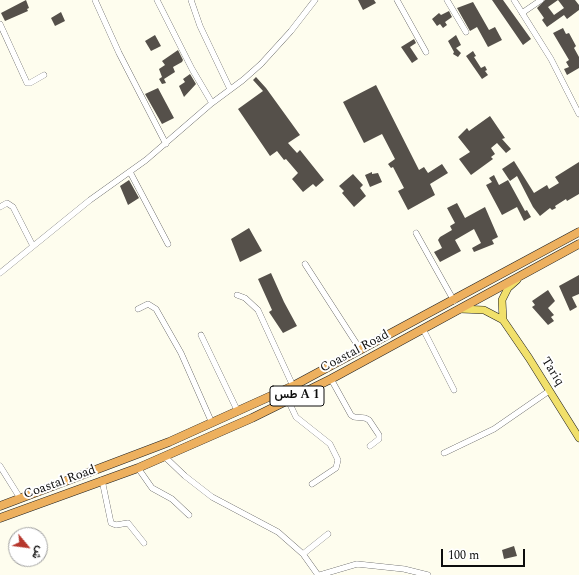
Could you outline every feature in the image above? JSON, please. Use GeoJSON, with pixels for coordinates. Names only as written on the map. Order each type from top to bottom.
{"type":"FeatureCollection","features":[{"type":"Feature","properties":{"kind":"highway","name":"Coastal Road"},"geometry":{"type":"LineString","coordinates":[[0,506],[128,458],[238,412],[293,386],[454,301],[579,232]]}},
{"type":"Feature","properties":{"kind":"highway","name":"Coastal Road"},"geometry":{"type":"LineString","coordinates":[[0,518],[165,457],[288,400],[331,379],[579,244]]}},
{"type":"Feature","properties":{"kind":"main road"},"geometry":{"type":"LineString","coordinates":[[460,309],[484,310],[502,320],[502,300],[508,288],[519,278]]}},
{"type":"Feature","properties":{"kind":"main road","name":"Tariq"},"geometry":{"type":"LineString","coordinates":[[502,320],[579,438]]}},
{"type":"Feature","properties":{"kind":"street"},"geometry":{"type":"LineString","coordinates":[[95,0],[119,53],[166,144]]}},
{"type":"Feature","properties":{"kind":"street"},"geometry":{"type":"LineString","coordinates":[[157,0],[192,69],[212,103]]}},
{"type":"Feature","properties":{"kind":"street"},"geometry":{"type":"LineString","coordinates":[[191,0],[200,26],[230,89]]}},
{"type":"Feature","properties":{"kind":"street"},"geometry":{"type":"LineString","coordinates":[[0,273],[90,200],[166,144],[212,103],[265,60],[291,31],[315,0]]}},
{"type":"Feature","properties":{"kind":"street"},"geometry":{"type":"LineString","coordinates":[[397,0],[426,52]]}},
{"type":"Feature","properties":{"kind":"street"},"geometry":{"type":"LineString","coordinates":[[447,0],[466,32]]}},
{"type":"Feature","properties":{"kind":"street"},"geometry":{"type":"LineString","coordinates":[[514,0],[552,59],[579,114]]}},
{"type":"Feature","properties":{"kind":"street"},"geometry":{"type":"LineString","coordinates":[[522,13],[541,0]]}},
{"type":"Feature","properties":{"kind":"street"},"geometry":{"type":"LineString","coordinates":[[0,24],[27,83],[30,83],[44,75]]}},
{"type":"Feature","properties":{"kind":"street"},"geometry":{"type":"LineString","coordinates":[[130,172],[168,244]]}},
{"type":"Feature","properties":{"kind":"street"},"geometry":{"type":"LineString","coordinates":[[0,207],[8,204],[13,207],[33,246]]}},
{"type":"Feature","properties":{"kind":"street"},"geometry":{"type":"LineString","coordinates":[[416,233],[454,301]]}},
{"type":"Feature","properties":{"kind":"street"},"geometry":{"type":"LineString","coordinates":[[305,264],[360,350]]}},
{"type":"Feature","properties":{"kind":"street"},"geometry":{"type":"LineString","coordinates":[[237,295],[254,304],[258,310],[293,386]]}},
{"type":"Feature","properties":{"kind":"street"},"geometry":{"type":"LineString","coordinates":[[138,309],[148,304],[156,309],[181,353],[212,423]]}},
{"type":"Feature","properties":{"kind":"street"},"geometry":{"type":"LineString","coordinates":[[424,328],[454,390]]}},
{"type":"Feature","properties":{"kind":"street"},"geometry":{"type":"LineString","coordinates":[[201,335],[238,412]]}},
{"type":"Feature","properties":{"kind":"street"},"geometry":{"type":"LineString","coordinates":[[331,379],[351,415],[369,420],[379,435],[379,439],[370,446]]}},
{"type":"Feature","properties":{"kind":"street"},"geometry":{"type":"LineString","coordinates":[[444,453],[494,429],[550,392]]}},
{"type":"Feature","properties":{"kind":"street"},"geometry":{"type":"LineString","coordinates":[[288,400],[296,417],[330,444],[338,460],[336,468],[312,484]]}},
{"type":"Feature","properties":{"kind":"street"},"geometry":{"type":"LineString","coordinates":[[165,457],[185,476],[212,497],[269,526],[303,554],[319,575],[333,573],[357,564],[404,569],[428,575]]}},
{"type":"Feature","properties":{"kind":"street"},"geometry":{"type":"LineString","coordinates":[[0,466],[20,498]]}},
{"type":"Feature","properties":{"kind":"street"},"geometry":{"type":"LineString","coordinates":[[138,468],[152,488],[172,499],[189,515]]}},
{"type":"Feature","properties":{"kind":"street"},"geometry":{"type":"LineString","coordinates":[[102,480],[111,523],[116,525],[128,523],[144,543]]}},
{"type":"Feature","properties":{"kind":"street"},"geometry":{"type":"LineString","coordinates":[[303,554],[328,534]]}},
{"type":"Feature","properties":{"kind":"building"},"geometry":{"type":"Polygon","coordinates":[[[26,0],[29,8],[27,9],[28,11],[5,21],[1,13],[26,0]]]}},
{"type":"Feature","properties":{"kind":"building"},"geometry":{"type":"Polygon","coordinates":[[[358,0],[374,0],[376,3],[363,10],[358,0]]]}},
{"type":"Feature","properties":{"kind":"building"},"geometry":{"type":"Polygon","coordinates":[[[492,0],[503,0],[531,39],[523,45],[492,0]]]}},
{"type":"Feature","properties":{"kind":"building"},"geometry":{"type":"Polygon","coordinates":[[[545,0],[558,0],[575,0],[579,5],[579,10],[567,19],[564,15],[547,27],[542,20],[544,18],[537,8],[545,0]],[[558,0],[548,7],[554,15],[564,8],[558,0]]]}},
{"type":"Feature","properties":{"kind":"building"},"geometry":{"type":"Polygon","coordinates":[[[473,2],[489,30],[495,27],[502,40],[488,47],[477,27],[470,31],[457,8],[473,2]]]}},
{"type":"Feature","properties":{"kind":"building"},"geometry":{"type":"Polygon","coordinates":[[[449,11],[452,17],[445,22],[447,25],[443,28],[440,24],[437,26],[432,19],[439,13],[441,15],[449,11]]]}},
{"type":"Feature","properties":{"kind":"building"},"geometry":{"type":"Polygon","coordinates":[[[61,12],[65,21],[55,26],[51,18],[61,12]]]}},
{"type":"Feature","properties":{"kind":"building"},"geometry":{"type":"Polygon","coordinates":[[[563,28],[566,34],[569,33],[576,46],[574,48],[579,57],[579,68],[567,75],[564,69],[569,67],[566,62],[569,60],[553,33],[563,28]]]}},
{"type":"Feature","properties":{"kind":"building"},"geometry":{"type":"Polygon","coordinates":[[[155,35],[161,46],[151,51],[145,41],[155,35]]]}},
{"type":"Feature","properties":{"kind":"building"},"geometry":{"type":"Polygon","coordinates":[[[456,35],[461,45],[456,48],[461,53],[458,57],[453,54],[454,52],[448,41],[456,35]]]}},
{"type":"Feature","properties":{"kind":"building"},"geometry":{"type":"Polygon","coordinates":[[[414,39],[416,43],[410,47],[418,59],[412,63],[401,47],[414,39]]]}},
{"type":"Feature","properties":{"kind":"building"},"geometry":{"type":"Polygon","coordinates":[[[178,50],[183,60],[173,67],[175,72],[164,79],[166,83],[162,84],[159,79],[162,77],[159,69],[165,65],[162,61],[178,50]]]}},
{"type":"Feature","properties":{"kind":"building"},"geometry":{"type":"Polygon","coordinates":[[[473,51],[476,56],[474,57],[481,68],[485,66],[487,70],[485,71],[488,75],[482,79],[466,56],[473,51]]]}},
{"type":"Feature","properties":{"kind":"building"},"geometry":{"type":"Polygon","coordinates":[[[190,74],[196,84],[184,97],[179,86],[185,82],[183,79],[190,74]]]}},
{"type":"Feature","properties":{"kind":"building"},"geometry":{"type":"Polygon","coordinates":[[[256,77],[266,88],[300,135],[288,143],[297,153],[300,150],[324,180],[316,187],[313,184],[303,192],[292,179],[298,173],[277,151],[270,156],[238,109],[263,91],[253,80],[256,77]]]}},
{"type":"Feature","properties":{"kind":"building"},"geometry":{"type":"Polygon","coordinates":[[[376,85],[419,170],[424,167],[428,173],[442,164],[448,173],[430,184],[435,195],[408,210],[398,191],[404,188],[393,167],[391,168],[388,164],[395,159],[382,134],[364,143],[343,102],[376,85]]]}},
{"type":"Feature","properties":{"kind":"building"},"geometry":{"type":"Polygon","coordinates":[[[158,88],[174,118],[162,124],[145,94],[158,88]]]}},
{"type":"Feature","properties":{"kind":"building"},"geometry":{"type":"Polygon","coordinates":[[[490,116],[505,138],[502,139],[511,149],[506,153],[497,143],[491,148],[495,154],[491,157],[493,159],[471,175],[459,159],[470,152],[458,137],[467,128],[469,131],[490,116]]]}},
{"type":"Feature","properties":{"kind":"building"},"geometry":{"type":"Polygon","coordinates":[[[514,161],[534,193],[547,185],[549,189],[559,183],[555,177],[579,162],[579,194],[567,201],[566,199],[555,206],[556,208],[552,210],[550,208],[540,216],[533,207],[517,176],[510,181],[502,169],[514,161]]]}},
{"type":"Feature","properties":{"kind":"building"},"geometry":{"type":"Polygon","coordinates":[[[372,172],[372,174],[378,173],[382,182],[370,187],[365,175],[372,172]]]}},
{"type":"Feature","properties":{"kind":"building"},"geometry":{"type":"Polygon","coordinates":[[[353,174],[363,185],[360,188],[366,196],[354,207],[342,193],[344,191],[339,186],[353,174]]]}},
{"type":"Feature","properties":{"kind":"building"},"geometry":{"type":"Polygon","coordinates":[[[494,175],[499,185],[508,180],[525,211],[527,210],[531,217],[524,221],[517,207],[502,215],[486,185],[492,182],[489,178],[494,175]]]}},
{"type":"Feature","properties":{"kind":"building"},"geometry":{"type":"Polygon","coordinates":[[[129,180],[139,198],[128,205],[120,186],[129,180]]]}},
{"type":"Feature","properties":{"kind":"building"},"geometry":{"type":"Polygon","coordinates":[[[457,203],[465,218],[485,207],[498,237],[492,240],[494,244],[474,252],[472,248],[481,243],[474,229],[455,240],[461,251],[440,262],[434,252],[442,248],[438,240],[440,237],[452,230],[450,226],[455,223],[447,208],[457,203]]]}},
{"type":"Feature","properties":{"kind":"building"},"geometry":{"type":"Polygon","coordinates":[[[249,228],[262,251],[240,262],[231,239],[249,228]]]}},
{"type":"Feature","properties":{"kind":"building"},"geometry":{"type":"Polygon","coordinates":[[[271,273],[297,326],[283,333],[269,312],[272,310],[258,279],[271,273]]]}},
{"type":"Feature","properties":{"kind":"building"},"geometry":{"type":"Polygon","coordinates":[[[579,275],[579,294],[572,297],[577,307],[570,311],[559,286],[579,275]]]}},
{"type":"Feature","properties":{"kind":"building"},"geometry":{"type":"Polygon","coordinates":[[[548,290],[555,301],[548,308],[554,315],[551,317],[554,321],[548,325],[532,307],[535,305],[532,301],[548,290]]]}},
{"type":"Feature","properties":{"kind":"building"},"geometry":{"type":"Polygon","coordinates":[[[514,546],[517,556],[504,559],[502,550],[514,546]]]}}]}
